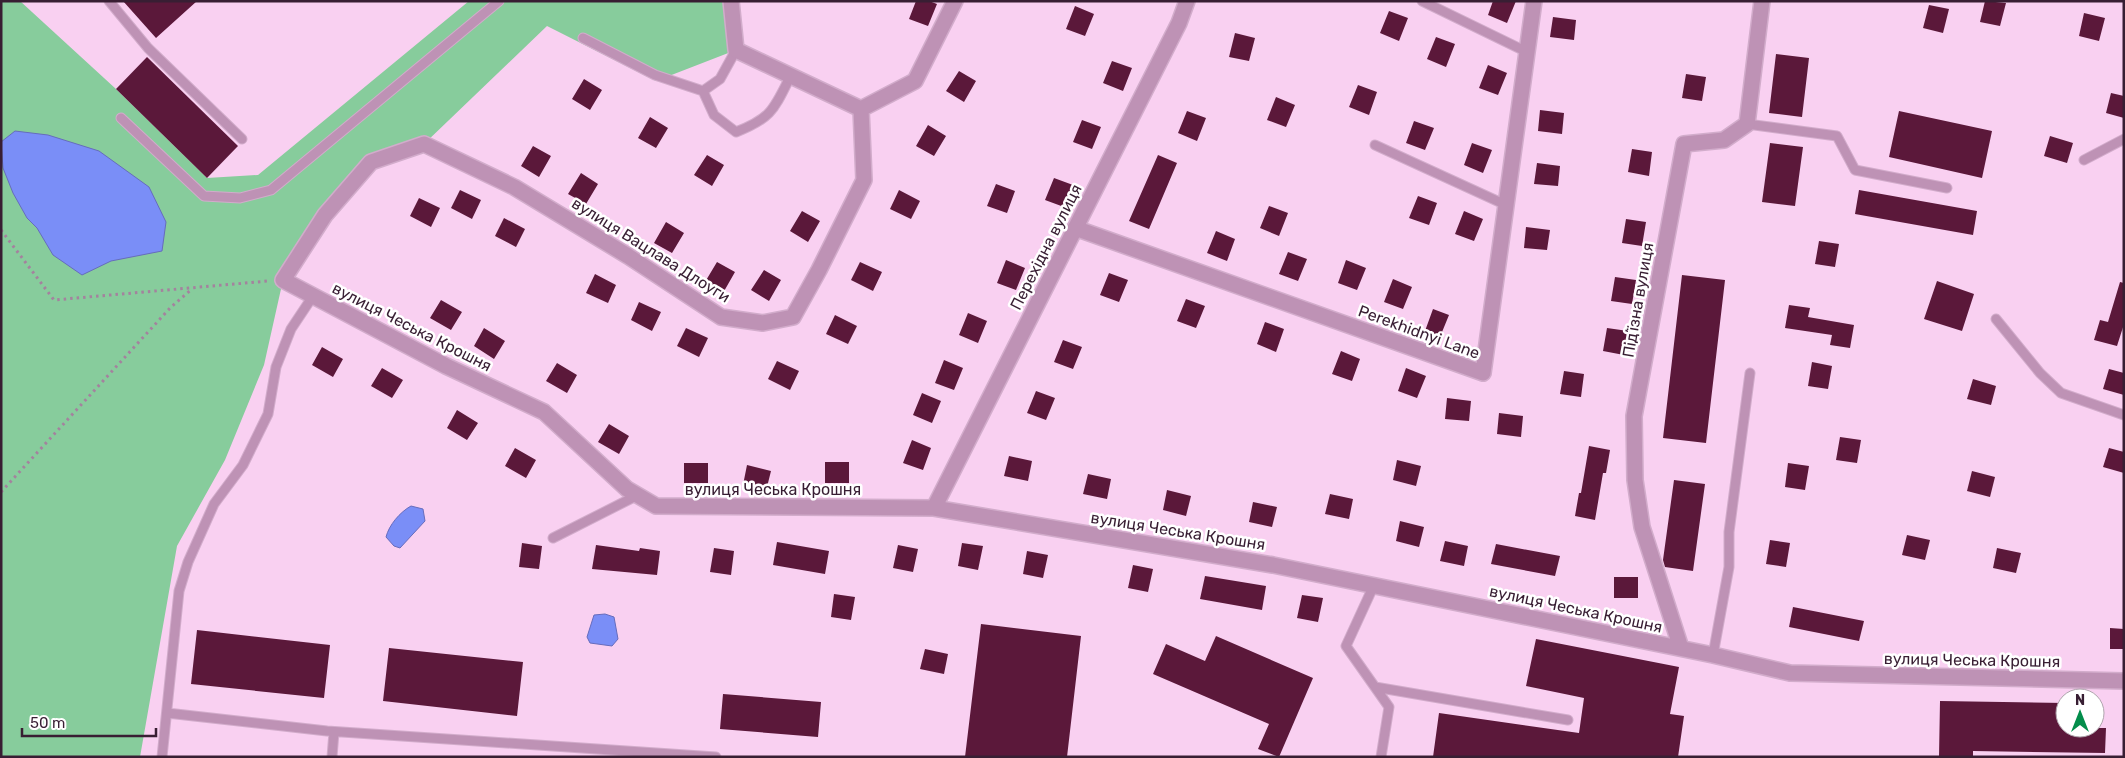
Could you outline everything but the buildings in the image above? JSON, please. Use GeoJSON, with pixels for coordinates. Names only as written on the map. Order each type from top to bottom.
{"type":"FeatureCollection","features":[{"type":"Feature","properties":{"kind":"street"},"geometry":{"type":"LineString","coordinates":[[731,1],[736,50],[861,109],[915,81],[955,1]]}},
{"type":"Feature","properties":{"kind":"street","name":"Перехідна вулиця"},"geometry":{"type":"LineString","coordinates":[[934,508],[1179,23],[1187,1]]}},
{"type":"Feature","properties":{"kind":"street","name":"Perekhidnyi Lane"},"geometry":{"type":"LineString","coordinates":[[1075,228],[1482,373],[1534,1]]}},
{"type":"Feature","properties":{"kind":"street"},"geometry":{"type":"LineString","coordinates":[[1747,124],[1762,1]]}},
{"type":"Feature","properties":{"kind":"street","name":"вулиця Вацлава Длоуги"},"geometry":{"type":"LineString","coordinates":[[283,280],[326,215],[371,162],[424,144],[514,188],[628,256],[721,316],[764,323],[792,317],[819,270],[864,180],[861,109]]}},
{"type":"Feature","properties":{"kind":"street","name":"Підʼїзна вулиця"},"geometry":{"type":"LineString","coordinates":[[1681,648],[1642,527],[1635,480],[1634,416],[1684,144],[1724,140],[1747,124]]}},
{"type":"Feature","properties":{"kind":"street","name":"вулиця Чеська Крошня"},"geometry":{"type":"LineString","coordinates":[[283,280],[446,366],[544,412],[627,488],[656,506],[934,508],[1273,565],[1681,648],[1790,673],[2124,681]]}},
{"type":"Feature","properties":{"kind":"lane"},"geometry":{"type":"LineString","coordinates":[[109,1],[148,48],[242,139]]}},
{"type":"Feature","properties":{"kind":"lane"},"geometry":{"type":"LineString","coordinates":[[122,118],[204,196],[240,198],[270,190],[498,1]]}},
{"type":"Feature","properties":{"kind":"lane"},"geometry":{"type":"LineString","coordinates":[[1422,1],[1527,52]]}},
{"type":"Feature","properties":{"kind":"lane"},"geometry":{"type":"LineString","coordinates":[[583,38],[655,75],[703,91],[714,115],[736,132],[757,124],[775,108],[791,76]]}},
{"type":"Feature","properties":{"kind":"lane"},"geometry":{"type":"LineString","coordinates":[[703,91],[720,79],[736,50]]}},
{"type":"Feature","properties":{"kind":"lane"},"geometry":{"type":"LineString","coordinates":[[1747,124],[1837,136],[1855,170],[1947,188]]}},
{"type":"Feature","properties":{"kind":"lane"},"geometry":{"type":"LineString","coordinates":[[2084,160],[2124,138]]}},
{"type":"Feature","properties":{"kind":"lane"},"geometry":{"type":"LineString","coordinates":[[1375,145],[1506,204]]}},
{"type":"Feature","properties":{"kind":"lane"},"geometry":{"type":"LineString","coordinates":[[162,757],[178,591],[188,562],[214,504],[243,465],[268,414],[276,367],[291,329],[313,296]]}},
{"type":"Feature","properties":{"kind":"lane"},"geometry":{"type":"LineString","coordinates":[[1996,319],[2040,373],[2061,393],[2124,415]]}},
{"type":"Feature","properties":{"kind":"lane"},"geometry":{"type":"LineString","coordinates":[[1713,655],[1729,567],[1729,532],[1750,373]]}},
{"type":"Feature","properties":{"kind":"lane"},"geometry":{"type":"LineString","coordinates":[[553,538],[638,495]]}},
{"type":"Feature","properties":{"kind":"lane"},"geometry":{"type":"LineString","coordinates":[[1374,585],[1346,646],[1389,707],[1381,757]]}},
{"type":"Feature","properties":{"kind":"lane"},"geometry":{"type":"LineString","coordinates":[[1375,687],[1568,720]]}},
{"type":"Feature","properties":{"kind":"lane"},"geometry":{"type":"LineString","coordinates":[[167,712],[334,732],[716,757]]}},
{"type":"Feature","properties":{"kind":"lane"},"geometry":{"type":"LineString","coordinates":[[332,757],[334,732]]}},
{"type":"Feature","properties":{"kind":"path"},"geometry":{"type":"LineString","coordinates":[[1,230],[54,300],[283,280]]}},
{"type":"Feature","properties":{"kind":"path"},"geometry":{"type":"LineString","coordinates":[[1,492],[171,307],[193,288]]}},
{"type":"Feature","properties":{"kind":"green space"},"geometry":{"type":"Polygon","coordinates":[[[1,1],[20,1],[116,89],[207,178],[258,175],[469,1],[731,1],[736,50],[656,81],[547,26],[424,144],[371,162],[283,280],[264,365],[225,460],[177,546],[140,757],[1,757],[1,1]]]}},
{"type":"Feature","properties":{"kind":"water"},"geometry":{"type":"Polygon","coordinates":[[[15,131],[48,135],[99,151],[149,187],[166,222],[162,251],[111,261],[82,275],[53,255],[37,228],[27,218],[13,193],[3,168],[1,142],[15,131]]]}},
{"type":"Feature","properties":{"kind":"water"},"geometry":{"type":"Polygon","coordinates":[[[411,506],[423,509],[425,521],[400,548],[394,546],[386,537],[387,532],[396,519],[411,506]]]}},
{"type":"Feature","properties":{"kind":"water"},"geometry":{"type":"Polygon","coordinates":[[[605,614],[614,617],[618,639],[612,646],[590,643],[587,637],[594,615],[605,614]]]}}]}
